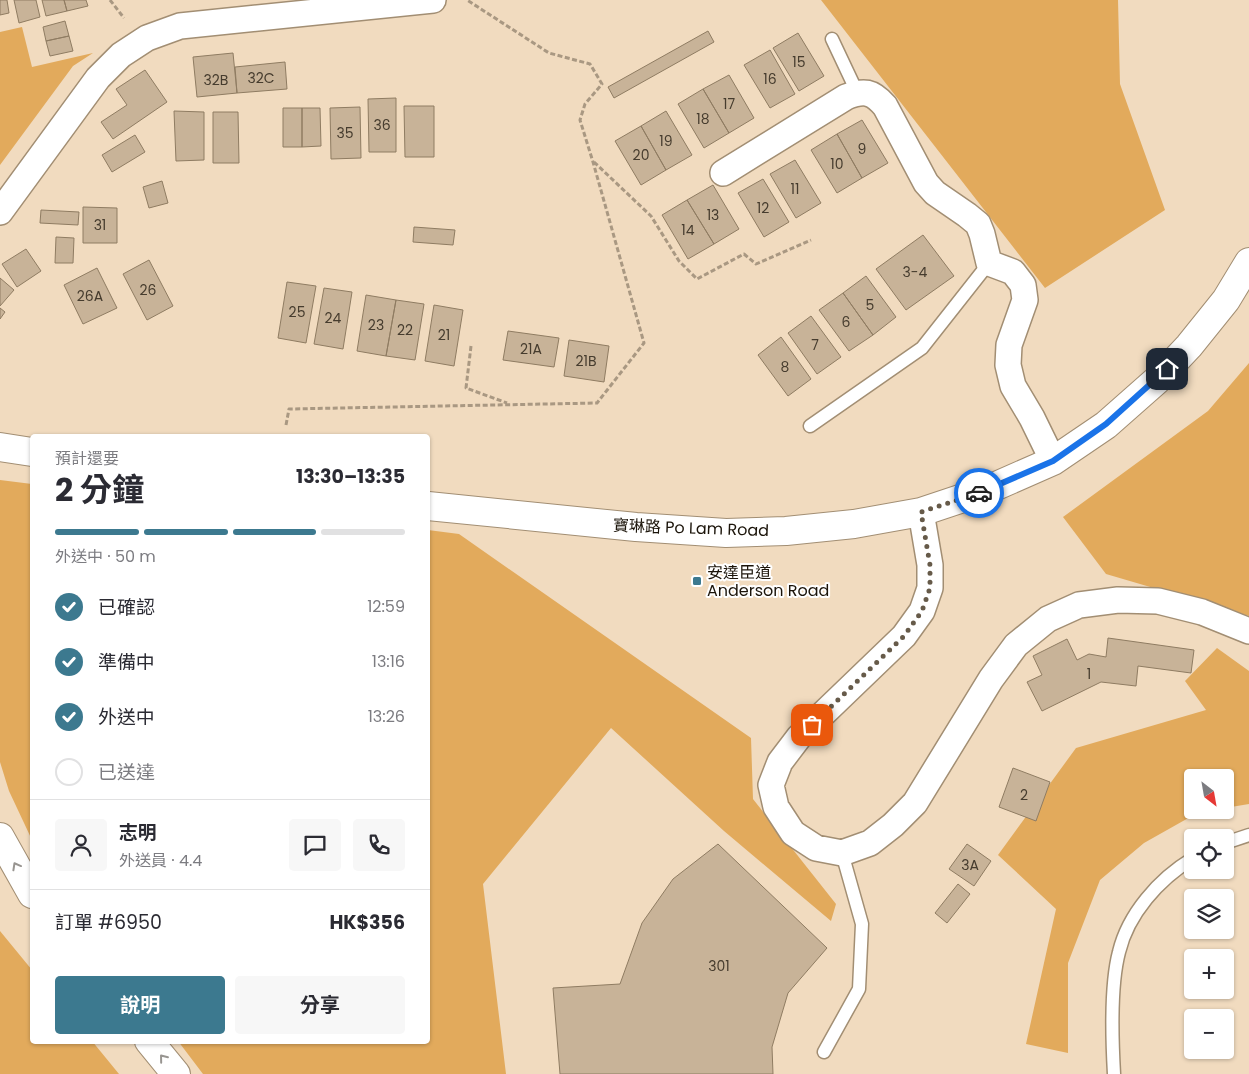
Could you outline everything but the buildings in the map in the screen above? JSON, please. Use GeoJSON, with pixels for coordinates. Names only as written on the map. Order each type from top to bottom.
{"type":"FeatureCollection","features":[{"type":"Feature","properties":{"kind":"main road","name":"寶琳路 Po Lam Road"},"geometry":{"type":"LineString","coordinates":[[430,506],[636,527],[726,533],[786,531],[854,524],[921,512],[987,490],[1053,461],[1106,424],[1156,380],[1189,346],[1220,307],[1249,262]]}},
{"type":"Feature","properties":{"kind":"main road"},"geometry":{"type":"LineString","coordinates":[[0,447],[30,452]]}},
{"type":"Feature","properties":{"kind":"main road"},"geometry":{"type":"LineString","coordinates":[[0,837],[30,890]]}},
{"type":"Feature","properties":{"kind":"main road"},"geometry":{"type":"LineString","coordinates":[[151,1044],[176,1074]]}},
{"type":"Feature","properties":{"kind":"street"},"geometry":{"type":"LineString","coordinates":[[0,212],[98,78],[121,55],[147,38],[180,26],[272,8],[433,0]]}},
{"type":"Feature","properties":{"kind":"street"},"geometry":{"type":"LineString","coordinates":[[723,173],[846,96],[857,92],[868,92],[881,102],[926,183],[934,193],[978,224],[989,263],[1013,272],[1023,285],[1025,300],[1009,345],[1008,365],[1013,386],[1032,418],[1053,461]]}},
{"type":"Feature","properties":{"kind":"street"},"geometry":{"type":"LineString","coordinates":[[921,512],[930,565],[930,588],[922,611],[904,636],[799,737],[780,762],[771,785],[776,807],[793,833],[816,848],[842,853],[870,843],[915,804],[991,678],[1016,644],[1048,619],[1080,605],[1118,600],[1158,601],[1202,612],[1249,630]]}},
{"type":"Feature","properties":{"kind":"lane"},"geometry":{"type":"LineString","coordinates":[[832,39],[857,92]]}},
{"type":"Feature","properties":{"kind":"lane"},"geometry":{"type":"LineString","coordinates":[[810,426],[922,348],[989,263]]}},
{"type":"Feature","properties":{"kind":"lane"},"geometry":{"type":"LineString","coordinates":[[1234,840],[1249,835]]}},
{"type":"Feature","properties":{"kind":"lane"},"geometry":{"type":"LineString","coordinates":[[824,1052],[859,989],[862,924],[842,853]]}},
{"type":"Feature","properties":{"kind":"lane"},"geometry":{"type":"LineString","coordinates":[[1114,1074],[1114,979],[1119,951],[1134,917],[1154,888],[1184,865]]}},
{"type":"Feature","properties":{"kind":"path"},"geometry":{"type":"LineString","coordinates":[[286,425],[289,409],[596,403],[644,343],[594,162],[580,120],[585,104],[602,84],[590,64],[549,53],[467,0]]}},
{"type":"Feature","properties":{"kind":"path"},"geometry":{"type":"LineString","coordinates":[[594,162],[651,216],[679,261],[697,279],[744,254],[756,264],[811,240]]}},
{"type":"Feature","properties":{"kind":"path"},"geometry":{"type":"LineString","coordinates":[[471,346],[466,388],[510,404]]}},
{"type":"Feature","properties":{"kind":"shaded area"},"geometry":{"type":"Polygon","coordinates":[[[821,0],[1118,0],[1120,84],[1165,210],[1045,288],[821,0]]]}},
{"type":"Feature","properties":{"kind":"shaded area"},"geometry":{"type":"Polygon","coordinates":[[[22,27],[32,67],[93,53],[73,66],[0,165],[0,32],[22,27]]]}},
{"type":"Feature","properties":{"kind":"shaded area"},"geometry":{"type":"Polygon","coordinates":[[[1249,363],[1249,616],[1106,574],[1063,517],[1208,411],[1249,363]]]}},
{"type":"Feature","properties":{"kind":"shaded area"},"geometry":{"type":"Polygon","coordinates":[[[0,480],[30,484],[30,836],[9,791],[0,762],[0,480]]]}},
{"type":"Feature","properties":{"kind":"shaded area"},"geometry":{"type":"Polygon","coordinates":[[[430,530],[459,534],[751,738],[753,799],[836,904],[831,921],[724,831],[611,728],[483,884],[506,1074],[203,1074],[180,1044],[430,1044],[430,530]]]}},
{"type":"Feature","properties":{"kind":"shaded area"},"geometry":{"type":"Polygon","coordinates":[[[1217,648],[1249,671],[1249,804],[1234,806],[1234,769],[1184,769],[1184,819],[1187,819],[1144,843],[1100,880],[1068,963],[1068,1053],[1026,1044],[1056,909],[998,855],[1076,748],[1206,710],[1185,681],[1217,648]]]}},
{"type":"Feature","properties":{"kind":"shaded area"},"geometry":{"type":"Polygon","coordinates":[[[0,931],[30,968],[30,1044],[94,1044],[119,1074],[0,1074],[0,931]]]}},
{"type":"Feature","properties":{"kind":"way so far"},"geometry":{"type":"LineString","coordinates":[[812,725],[904,636],[922,611],[930,588],[930,565],[921,512],[979,493]]}},
{"type":"Feature","properties":{"kind":"place","name":"安達臣道 Anderson Road"},"geometry":{"type":"Point","coordinates":[697,581]}},
{"type":"Feature","properties":{"kind":"route"},"geometry":{"type":"LineString","coordinates":[[979,493],[1053,461],[1106,424],[1167,369]]}}]}
